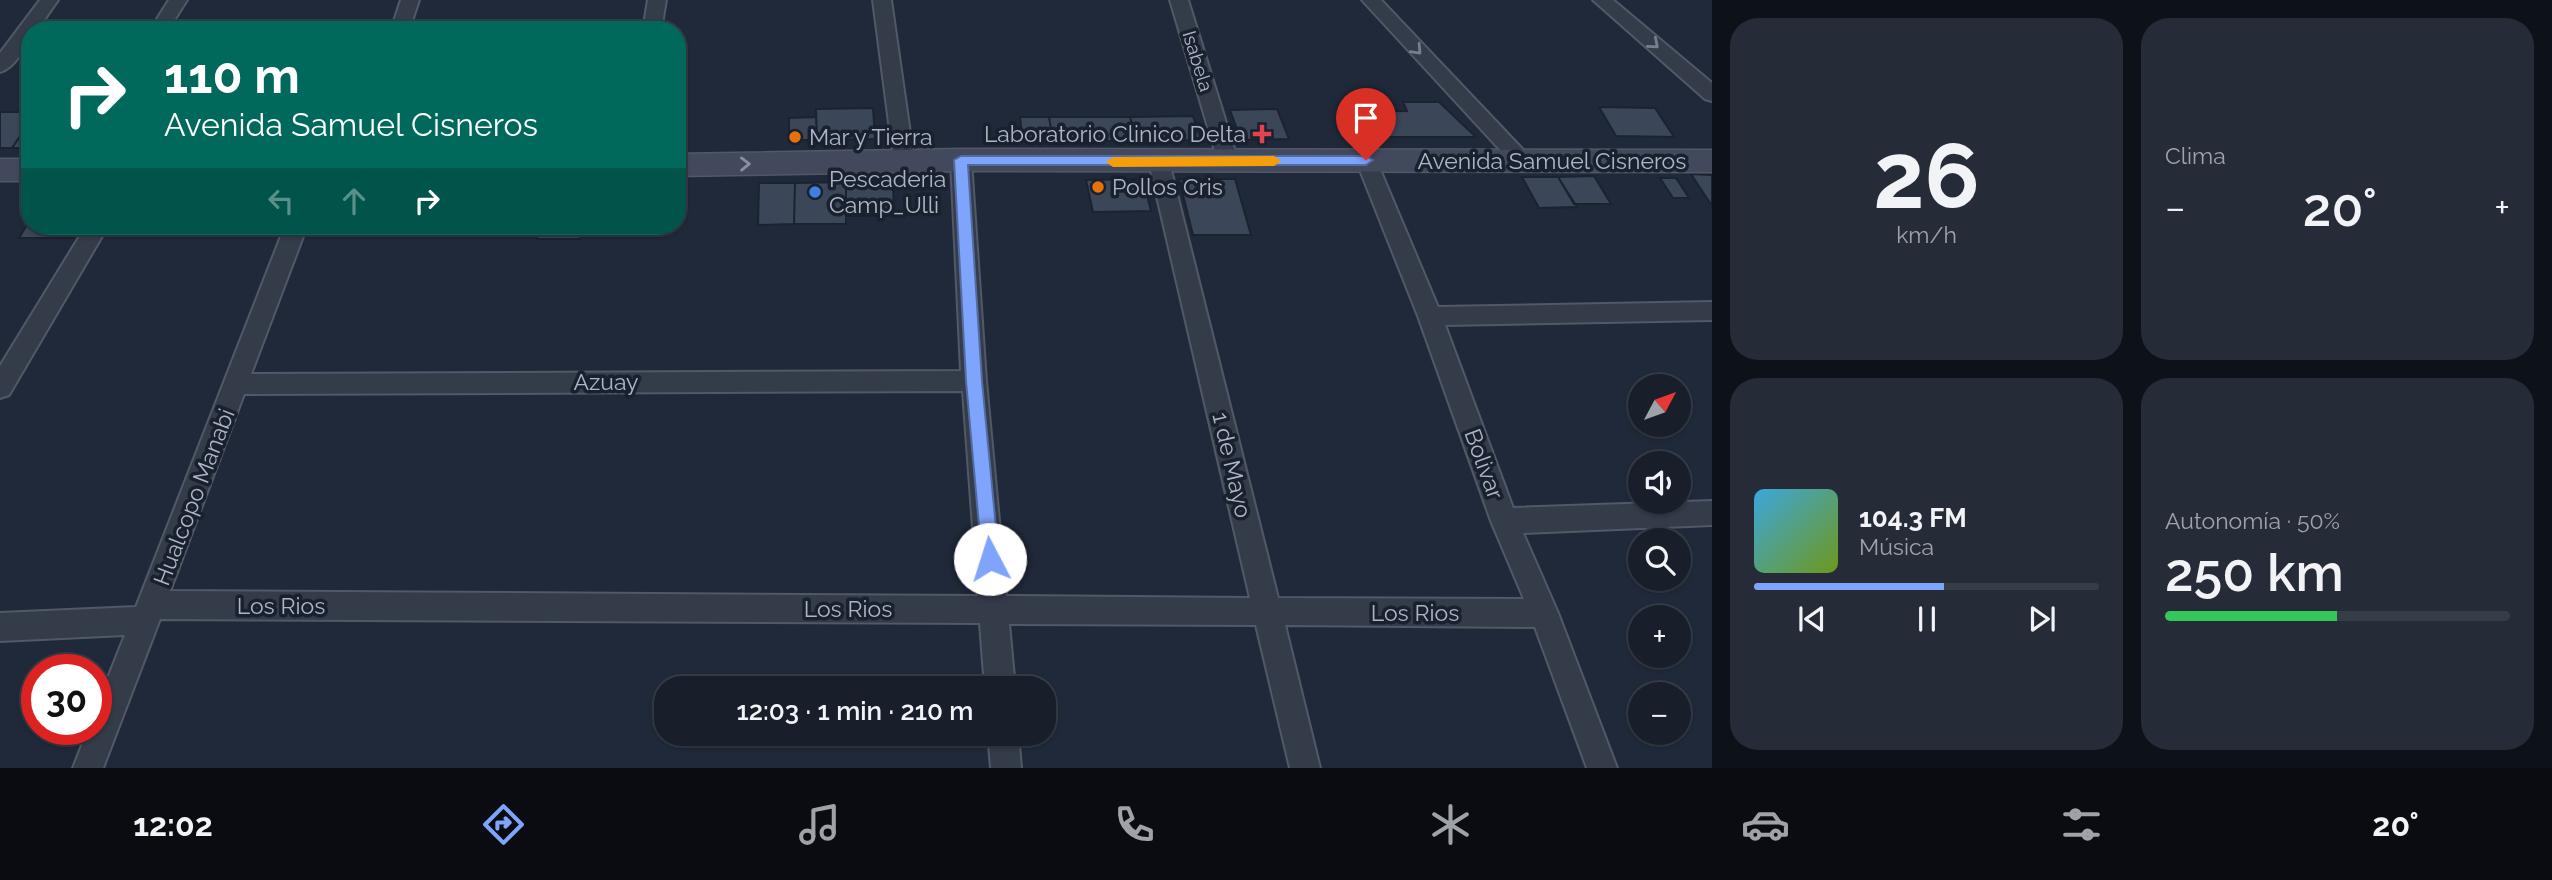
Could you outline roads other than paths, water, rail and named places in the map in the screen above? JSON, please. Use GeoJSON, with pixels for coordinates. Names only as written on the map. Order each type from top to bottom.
{"type":"FeatureCollection","features":[{"type":"Feature","properties":{"kind":"street"},"geometry":{"type":"LineString","coordinates":[[33,21],[49,0]]}},
{"type":"Feature","properties":{"kind":"street"},"geometry":{"type":"LineString","coordinates":[[165,21],[178,0]]}},
{"type":"Feature","properties":{"kind":"street"},"geometry":{"type":"LineString","coordinates":[[403,21],[410,0]]}},
{"type":"Feature","properties":{"kind":"street"},"geometry":{"type":"LineString","coordinates":[[654,21],[657,0]]}},
{"type":"Feature","properties":{"kind":"street"},"geometry":{"type":"LineString","coordinates":[[882,0],[904,161]]}},
{"type":"Feature","properties":{"kind":"street","name":"Isabela"},"geometry":{"type":"LineString","coordinates":[[1179,0],[1228,161]]}},
{"type":"Feature","properties":{"kind":"street"},"geometry":{"type":"LineString","coordinates":[[1371,0],[1521,160]]}},
{"type":"Feature","properties":{"kind":"street"},"geometry":{"type":"LineString","coordinates":[[1602,0],[1712,94]]}},
{"type":"Feature","properties":{"kind":"street"},"geometry":{"type":"LineString","coordinates":[[0,66],[21,38]]}},
{"type":"Feature","properties":{"kind":"street"},"geometry":{"type":"LineString","coordinates":[[961,160],[974,381],[999,676]]}},
{"type":"Feature","properties":{"kind":"street","name":"Avenida Samuel Cisneros"},"geometry":{"type":"LineString","coordinates":[[686,165],[961,160],[1712,161]]}},
{"type":"Feature","properties":{"kind":"street","name":"Bolivar"},"geometry":{"type":"LineString","coordinates":[[1366,160],[1430,316],[1504,521],[1544,613],[1602,768]]}},
{"type":"Feature","properties":{"kind":"street","name":"1 de Mayo"},"geometry":{"type":"LineString","coordinates":[[1159,162],[1305,768]]}},
{"type":"Feature","properties":{"kind":"street"},"geometry":{"type":"LineString","coordinates":[[0,170],[21,170]]}},
{"type":"Feature","properties":{"kind":"street"},"geometry":{"type":"LineString","coordinates":[[0,388],[92,235]]}},
{"type":"Feature","properties":{"kind":"street","name":"Hualcopo Manabi"},"geometry":{"type":"LineString","coordinates":[[88,768],[293,235]]}},
{"type":"Feature","properties":{"kind":"street"},"geometry":{"type":"LineString","coordinates":[[1430,316],[1712,311]]}},
{"type":"Feature","properties":{"kind":"street","name":"Azuay"},"geometry":{"type":"LineString","coordinates":[[237,384],[974,381]]}},
{"type":"Feature","properties":{"kind":"street"},"geometry":{"type":"LineString","coordinates":[[1504,521],[1712,513]]}},
{"type":"Feature","properties":{"kind":"street","name":"Los Rios"},"geometry":{"type":"LineString","coordinates":[[0,627],[149,613],[995,610],[1544,613]]}},
{"type":"Feature","properties":{"kind":"street"},"geometry":{"type":"LineString","coordinates":[[1004,746],[1006,768]]}},
{"type":"Feature","properties":{"kind":"place","name":"Laboratorio Clinico Delta"},"geometry":{"type":"Point","coordinates":[1262,134]}},
{"type":"Feature","properties":{"kind":"place","name":"Mar y Tierra"},"geometry":{"type":"Point","coordinates":[795,137]}},
{"type":"Feature","properties":{"kind":"place","name":"Pollos Cris"},"geometry":{"type":"Point","coordinates":[1098,187]}},
{"type":"Feature","properties":{"kind":"place","name":"Pescaderia Camp_Ulli"},"geometry":{"type":"Point","coordinates":[815,192]}}]}
